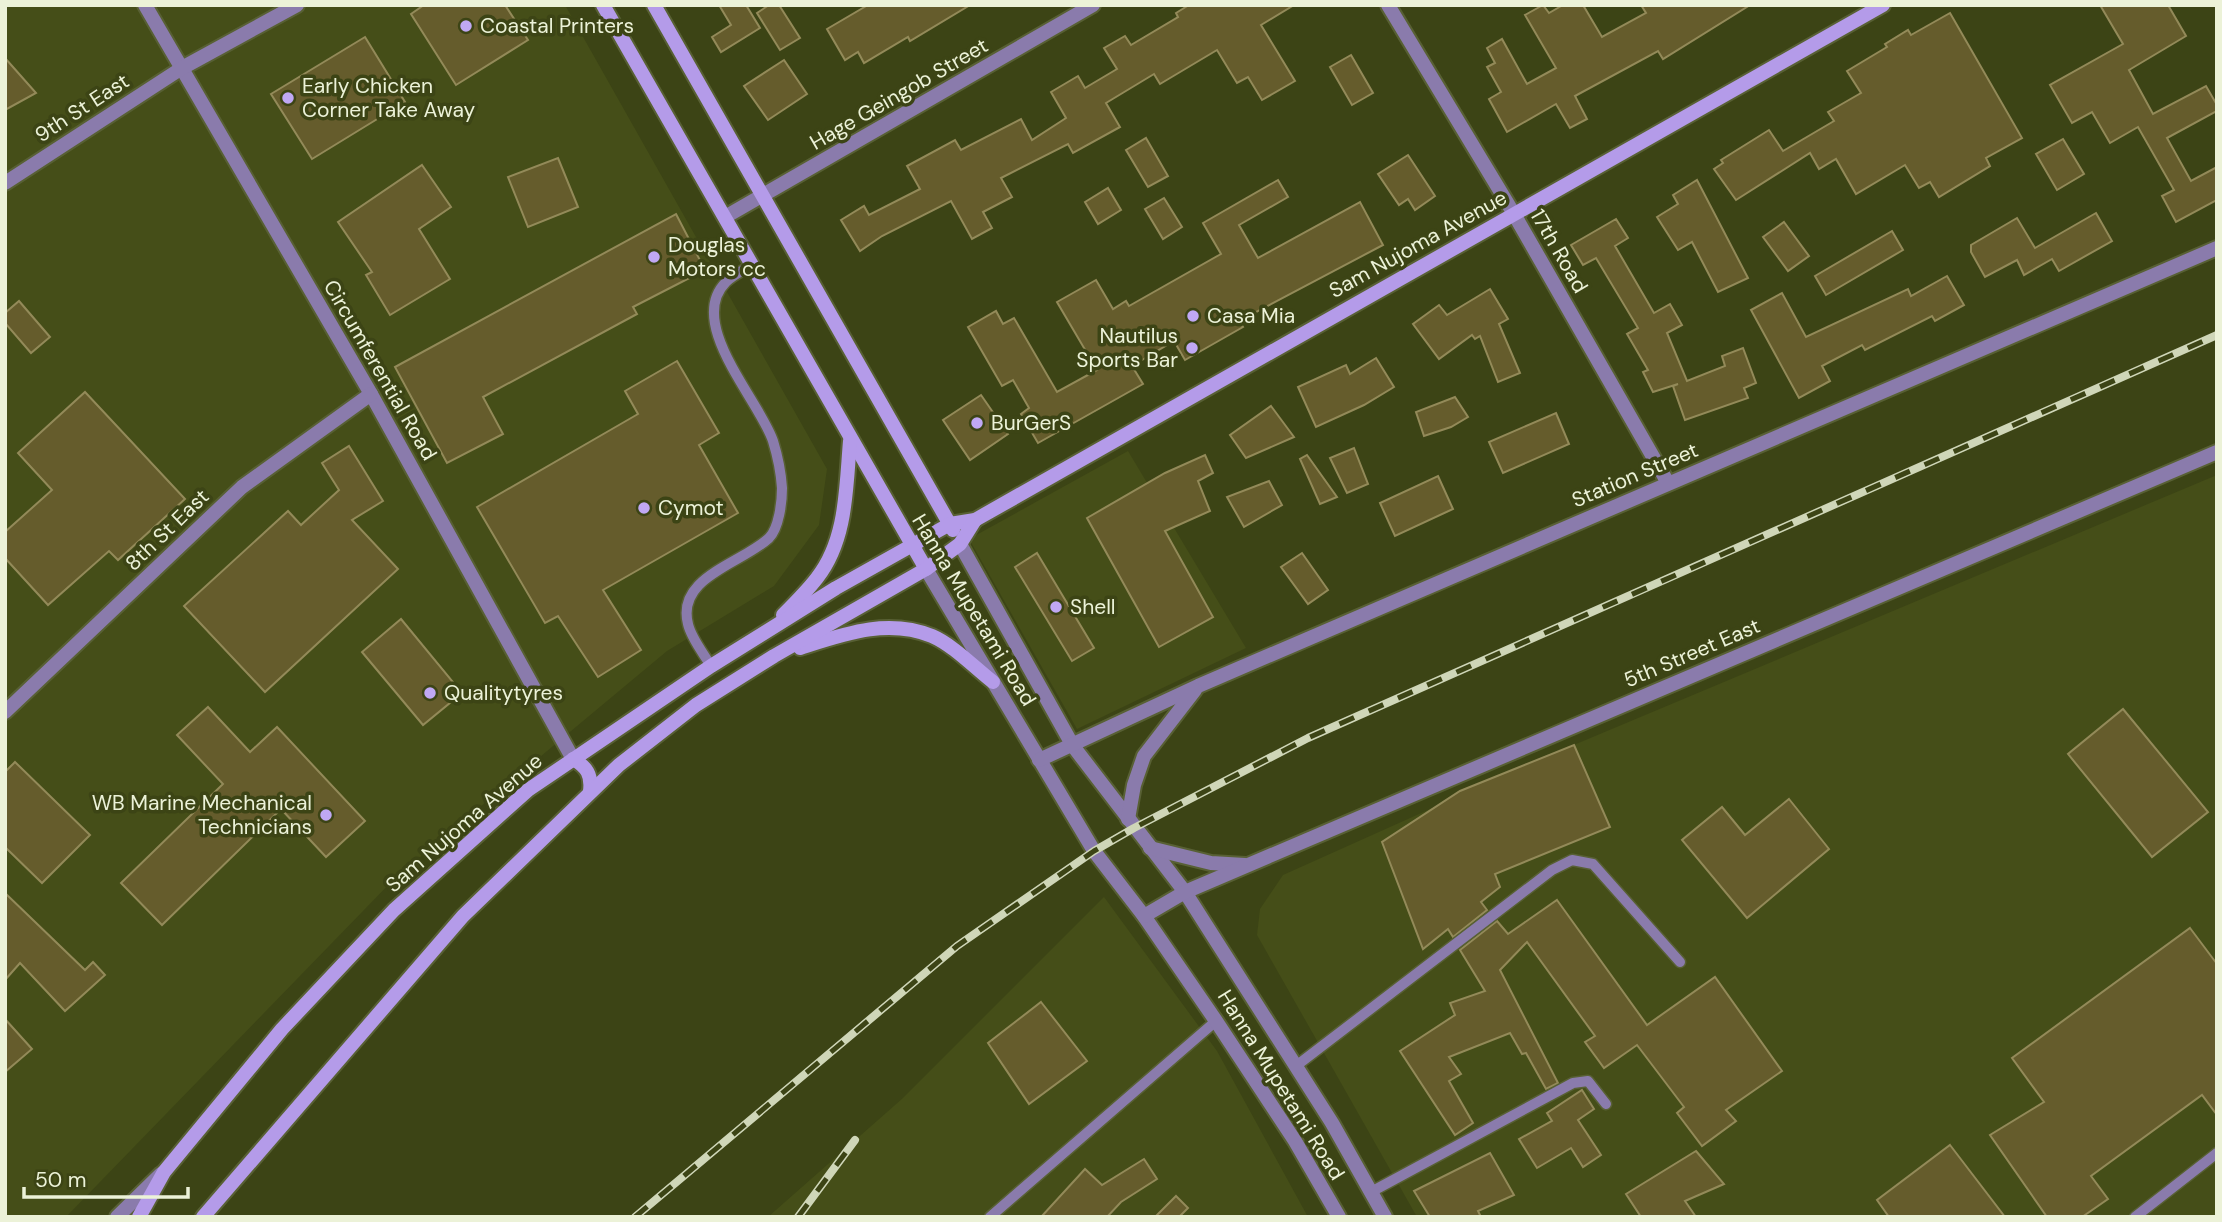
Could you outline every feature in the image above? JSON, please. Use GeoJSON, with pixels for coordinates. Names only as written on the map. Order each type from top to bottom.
{"type":"FeatureCollection","features":[{"type":"Feature","properties":{"kind":"main road","name":"Hanna Mupetami Road"},"geometry":{"type":"LineString","coordinates":[[603,5],[753,264],[850,441],[926,569]]}},
{"type":"Feature","properties":{"kind":"main road","name":"Hanna Mupetami Road"},"geometry":{"type":"LineString","coordinates":[[654,5],[960,544]]}},
{"type":"Feature","properties":{"kind":"main road","name":"Sam Nujoma Avenue"},"geometry":{"type":"LineString","coordinates":[[139,1217],[164,1172],[282,1029],[394,910],[528,790],[711,666],[911,546],[950,524],[975,520],[1883,5]]}},
{"type":"Feature","properties":{"kind":"main road"},"geometry":{"type":"LineString","coordinates":[[771,629],[818,577],[831,554],[840,529],[850,441]]}},
{"type":"Feature","properties":{"kind":"main road","name":"Sam Nujoma Avenue"},"geometry":{"type":"LineString","coordinates":[[203,1217],[463,916],[590,791],[696,705],[774,656],[926,569],[960,544],[975,520]]}},
{"type":"Feature","properties":{"kind":"main road"},"geometry":{"type":"LineString","coordinates":[[774,656],[853,631],[894,626],[934,636],[993,682]]}},
{"type":"Feature","properties":{"kind":"main road"},"geometry":{"type":"LineString","coordinates":[[573,759],[585,765],[589,774],[590,791]]}},
{"type":"Feature","properties":{"kind":"street","name":"Circumferential Road"},"geometry":{"type":"LineString","coordinates":[[145,5],[370,394],[573,759]]}},
{"type":"Feature","properties":{"kind":"street","name":"9th St East"},"geometry":{"type":"LineString","coordinates":[[5,183],[181,68],[298,5]]}},
{"type":"Feature","properties":{"kind":"street","name":"Hage Geingob Street"},"geometry":{"type":"LineString","coordinates":[[725,217],[764,197],[1093,5]]}},
{"type":"Feature","properties":{"kind":"street","name":"17th Road"},"geometry":{"type":"LineString","coordinates":[[1388,5],[1514,214],[1668,483]]}},
{"type":"Feature","properties":{"kind":"street","name":"Station Street"},"geometry":{"type":"LineString","coordinates":[[1039,760],[1198,686],[2217,248]]}},
{"type":"Feature","properties":{"kind":"street","name":"8th St East"},"geometry":{"type":"LineString","coordinates":[[5,712],[242,487],[370,394]]}},
{"type":"Feature","properties":{"kind":"street","name":"5th Street East"},"geometry":{"type":"LineString","coordinates":[[1144,916],[1185,892],[2217,452]]}},
{"type":"Feature","properties":{"kind":"street","name":"Hanna Mupetami Road"},"geometry":{"type":"LineString","coordinates":[[960,544],[1073,746],[1185,892],[1296,1066],[1385,1217]]}},
{"type":"Feature","properties":{"kind":"street","name":"Hanna Mupetami Road"},"geometry":{"type":"LineString","coordinates":[[926,569],[1094,851],[1144,916],[1216,1021],[1295,1141],[1339,1217]]}},
{"type":"Feature","properties":{"kind":"street"},"geometry":{"type":"LineString","coordinates":[[1128,819],[1134,785],[1144,756],[1198,686]]}},
{"type":"Feature","properties":{"kind":"street"},"geometry":{"type":"LineString","coordinates":[[1150,848],[1211,863],[1248,865]]}},
{"type":"Feature","properties":{"kind":"street"},"geometry":{"type":"LineString","coordinates":[[117,1217],[164,1172]]}},
{"type":"Feature","properties":{"kind":"lane"},"geometry":{"type":"LineString","coordinates":[[711,666],[688,626],[686,608],[692,590],[771,537],[779,517],[782,488],[773,440],[720,344],[715,325],[716,299],[725,282],[753,264]]}},
{"type":"Feature","properties":{"kind":"lane"},"geometry":{"type":"LineString","coordinates":[[1296,1066],[1552,870],[1572,860],[1593,864],[1680,962]]}},
{"type":"Feature","properties":{"kind":"lane"},"geometry":{"type":"LineString","coordinates":[[990,1217],[1216,1021]]}},
{"type":"Feature","properties":{"kind":"lane"},"geometry":{"type":"LineString","coordinates":[[1371,1192],[1573,1083],[1588,1081],[1606,1104]]}},
{"type":"Feature","properties":{"kind":"lane"},"geometry":{"type":"LineString","coordinates":[[2135,1217],[2217,1153]]}},
{"type":"Feature","properties":{"kind":"shaded area"},"geometry":{"type":"Polygon","coordinates":[[[5,5],[565,5],[827,469],[819,525],[774,586],[667,651],[396,877],[66,1217],[5,1217],[5,5]]]}},
{"type":"Feature","properties":{"kind":"shaded area"},"geometry":{"type":"Polygon","coordinates":[[[1128,451],[1246,648],[1077,729],[969,539],[1128,451]]]}},
{"type":"Feature","properties":{"kind":"shaded area"},"geometry":{"type":"Polygon","coordinates":[[[2217,475],[2217,1217],[1417,1217],[1257,935],[1260,909],[1283,875],[1557,752],[2217,475]]]}},
{"type":"Feature","properties":{"kind":"shaded area"},"geometry":{"type":"Polygon","coordinates":[[[1104,897],[1217,1051],[1308,1217],[768,1217],[903,1098],[1104,897]]]}},
{"type":"Feature","properties":{"kind":"building"},"geometry":{"type":"Polygon","coordinates":[[[424,5],[505,5],[528,40],[456,85],[411,14],[424,5]]]}},
{"type":"Feature","properties":{"kind":"building"},"geometry":{"type":"Polygon","coordinates":[[[719,5],[746,5],[760,28],[721,52],[712,37],[731,25],[719,5]]]}},
{"type":"Feature","properties":{"kind":"building"},"geometry":{"type":"Polygon","coordinates":[[[769,5],[779,5],[800,38],[780,50],[757,13],[769,5]]]}},
{"type":"Feature","properties":{"kind":"building"},"geometry":{"type":"Polygon","coordinates":[[[868,5],[970,5],[910,41],[908,37],[864,63],[858,52],[845,60],[827,29],[868,5]]]}},
{"type":"Feature","properties":{"kind":"building"},"geometry":{"type":"Polygon","coordinates":[[[1189,5],[1294,5],[1261,25],[1295,81],[1262,100],[1248,77],[1237,83],[1217,50],[1160,84],[1154,74],[1106,103],[1120,127],[1073,153],[1068,144],[1001,178],[1012,197],[983,212],[992,228],[972,239],[951,201],[882,236],[860,251],[841,220],[864,206],[869,215],[920,189],[907,166],[955,140],[961,150],[1021,119],[1032,140],[1066,118],[1051,92],[1078,76],[1085,88],[1117,69],[1104,48],[1125,36],[1131,45],[1178,17],[1176,13],[1189,5]]]}},
{"type":"Feature","properties":{"kind":"building"},"geometry":{"type":"Polygon","coordinates":[[[1543,5],[1549,13],[1563,5],[1583,5],[1602,37],[1646,13],[1641,5],[1750,5],[1663,59],[1658,51],[1575,96],[1587,119],[1570,128],[1556,104],[1507,132],[1489,99],[1501,92],[1487,67],[1495,63],[1487,48],[1502,39],[1527,84],[1556,68],[1525,15],[1543,5]]]}},
{"type":"Feature","properties":{"kind":"building"},"geometry":{"type":"Polygon","coordinates":[[[2100,5],[2168,5],[2186,36],[2129,70],[2153,114],[2206,86],[2217,105],[2217,111],[2167,138],[2191,181],[2217,167],[2217,200],[2176,222],[2162,196],[2174,190],[2138,127],[2110,143],[2092,112],[2072,123],[2050,85],[2123,44],[2100,5]]]}},
{"type":"Feature","properties":{"kind":"building"},"geometry":{"type":"Polygon","coordinates":[[[1950,13],[2022,138],[1986,158],[1990,166],[1939,197],[1930,182],[1919,188],[1905,165],[1856,194],[1836,159],[1819,169],[1810,153],[1736,200],[1714,169],[1723,163],[1721,160],[1769,130],[1783,151],[1834,121],[1828,112],[1861,93],[1847,71],[1887,47],[1885,44],[1908,30],[1911,35],[1950,13]]]}},
{"type":"Feature","properties":{"kind":"building"},"geometry":{"type":"Polygon","coordinates":[[[365,37],[405,102],[312,159],[271,94],[365,37]]]}},
{"type":"Feature","properties":{"kind":"building"},"geometry":{"type":"Polygon","coordinates":[[[1351,55],[1373,93],[1352,105],[1330,67],[1351,55]]]}},
{"type":"Feature","properties":{"kind":"building"},"geometry":{"type":"Polygon","coordinates":[[[5,58],[36,93],[5,110],[5,58]]]}},
{"type":"Feature","properties":{"kind":"building"},"geometry":{"type":"Polygon","coordinates":[[[784,60],[807,94],[768,120],[744,86],[784,60]]]}},
{"type":"Feature","properties":{"kind":"building"},"geometry":{"type":"Polygon","coordinates":[[[1146,138],[1168,176],[1148,187],[1126,150],[1146,138]]]}},
{"type":"Feature","properties":{"kind":"building"},"geometry":{"type":"Polygon","coordinates":[[[2063,139],[2084,174],[2057,190],[2036,154],[2063,139]]]}},
{"type":"Feature","properties":{"kind":"building"},"geometry":{"type":"Polygon","coordinates":[[[1408,155],[1435,196],[1415,210],[1408,199],[1399,205],[1378,174],[1408,155]]]}},
{"type":"Feature","properties":{"kind":"building"},"geometry":{"type":"Polygon","coordinates":[[[558,158],[578,207],[528,227],[508,177],[558,158]]]}},
{"type":"Feature","properties":{"kind":"building"},"geometry":{"type":"Polygon","coordinates":[[[422,165],[451,207],[419,229],[450,279],[390,315],[366,275],[372,272],[338,222],[422,165]]]}},
{"type":"Feature","properties":{"kind":"building"},"geometry":{"type":"Polygon","coordinates":[[[1278,180],[1288,197],[1239,225],[1258,258],[1360,202],[1383,245],[1239,321],[1243,327],[1185,360],[1174,341],[1132,366],[1143,384],[1038,443],[1021,414],[1029,408],[1013,380],[1002,386],[968,327],[996,311],[1003,324],[1014,318],[1057,392],[1097,370],[1057,302],[1096,280],[1113,309],[1126,301],[1129,306],[1221,254],[1203,223],[1278,180]]]}},
{"type":"Feature","properties":{"kind":"building"},"geometry":{"type":"Polygon","coordinates":[[[1697,180],[1748,278],[1718,292],[1692,242],[1678,250],[1657,217],[1678,204],[1673,195],[1697,180]]]}},
{"type":"Feature","properties":{"kind":"building"},"geometry":{"type":"Polygon","coordinates":[[[1108,188],[1121,210],[1098,224],[1085,202],[1108,188]]]}},
{"type":"Feature","properties":{"kind":"building"},"geometry":{"type":"Polygon","coordinates":[[[1164,198],[1182,227],[1163,239],[1145,209],[1164,198]]]}},
{"type":"Feature","properties":{"kind":"building"},"geometry":{"type":"Polygon","coordinates":[[[2096,213],[2112,241],[2059,271],[2052,259],[2024,275],[2017,260],[1985,277],[1971,252],[1971,245],[2017,218],[2035,248],[2096,213]]]}},
{"type":"Feature","properties":{"kind":"building"},"geometry":{"type":"Polygon","coordinates":[[[676,214],[705,270],[633,307],[637,314],[483,397],[503,434],[447,463],[395,367],[676,214]]]}},
{"type":"Feature","properties":{"kind":"building"},"geometry":{"type":"Polygon","coordinates":[[[1616,219],[1628,238],[1615,246],[1654,313],[1670,304],[1682,325],[1667,333],[1687,381],[1725,366],[1722,356],[1743,348],[1756,383],[1744,388],[1748,398],[1685,420],[1673,386],[1678,384],[1653,392],[1643,372],[1648,370],[1627,334],[1638,328],[1596,258],[1583,265],[1571,245],[1616,219]]]}},
{"type":"Feature","properties":{"kind":"building"},"geometry":{"type":"Polygon","coordinates":[[[1784,222],[1809,256],[1788,271],[1763,237],[1784,222]]]}},
{"type":"Feature","properties":{"kind":"building"},"geometry":{"type":"Polygon","coordinates":[[[1892,231],[1903,250],[1826,295],[1815,276],[1892,231]]]}},
{"type":"Feature","properties":{"kind":"building"},"geometry":{"type":"Polygon","coordinates":[[[1947,276],[1964,305],[1935,321],[1932,316],[1865,350],[1862,345],[1822,366],[1830,381],[1799,398],[1751,310],[1782,293],[1806,337],[1908,289],[1911,296],[1947,276]]]}},
{"type":"Feature","properties":{"kind":"building"},"geometry":{"type":"Polygon","coordinates":[[[1490,289],[1508,319],[1499,324],[1520,373],[1498,382],[1480,336],[1475,339],[1472,335],[1439,359],[1413,324],[1439,305],[1447,315],[1490,289]]]}},
{"type":"Feature","properties":{"kind":"building"},"geometry":{"type":"Polygon","coordinates":[[[19,301],[50,337],[31,353],[5,323],[5,313],[19,301]]]}},
{"type":"Feature","properties":{"kind":"building"},"geometry":{"type":"Polygon","coordinates":[[[1376,358],[1394,387],[1364,405],[1316,427],[1298,387],[1346,365],[1350,374],[1376,358]]]}},
{"type":"Feature","properties":{"kind":"building"},"geometry":{"type":"Polygon","coordinates":[[[677,361],[719,433],[699,445],[738,513],[603,590],[641,650],[598,677],[558,616],[545,623],[477,507],[638,414],[625,391],[677,361]]]}},
{"type":"Feature","properties":{"kind":"building"},"geometry":{"type":"Polygon","coordinates":[[[85,392],[185,499],[118,560],[109,551],[48,605],[5,558],[5,532],[52,490],[18,453],[85,392]]]}},
{"type":"Feature","properties":{"kind":"building"},"geometry":{"type":"Polygon","coordinates":[[[981,395],[1008,434],[970,460],[943,420],[981,395]]]}},
{"type":"Feature","properties":{"kind":"building"},"geometry":{"type":"Polygon","coordinates":[[[1455,397],[1468,417],[1451,427],[1424,436],[1416,412],[1455,397]]]}},
{"type":"Feature","properties":{"kind":"building"},"geometry":{"type":"Polygon","coordinates":[[[1271,406],[1294,437],[1246,458],[1230,435],[1271,406]]]}},
{"type":"Feature","properties":{"kind":"building"},"geometry":{"type":"Polygon","coordinates":[[[1556,413],[1569,444],[1503,473],[1489,442],[1556,413]]]}},
{"type":"Feature","properties":{"kind":"building"},"geometry":{"type":"Polygon","coordinates":[[[349,446],[383,501],[352,520],[398,569],[265,692],[184,606],[288,511],[301,525],[339,490],[322,463],[349,446]]]}},
{"type":"Feature","properties":{"kind":"building"},"geometry":{"type":"Polygon","coordinates":[[[1354,448],[1368,484],[1347,493],[1330,458],[1354,448]]]}},
{"type":"Feature","properties":{"kind":"building"},"geometry":{"type":"Polygon","coordinates":[[[1205,455],[1213,473],[1198,481],[1210,511],[1165,531],[1213,617],[1159,647],[1087,518],[1165,473],[1205,455]]]}},
{"type":"Feature","properties":{"kind":"building"},"geometry":{"type":"Polygon","coordinates":[[[1307,455],[1337,497],[1320,504],[1300,459],[1307,455]]]}},
{"type":"Feature","properties":{"kind":"building"},"geometry":{"type":"Polygon","coordinates":[[[1438,476],[1453,509],[1395,536],[1380,503],[1438,476]]]}},
{"type":"Feature","properties":{"kind":"building"},"geometry":{"type":"Polygon","coordinates":[[[1269,481],[1282,505],[1244,527],[1227,497],[1269,481]]]}},
{"type":"Feature","properties":{"kind":"building"},"geometry":{"type":"Polygon","coordinates":[[[1037,553],[1094,648],[1072,661],[1015,567],[1037,553]]]}},
{"type":"Feature","properties":{"kind":"building"},"geometry":{"type":"Polygon","coordinates":[[[1302,553],[1328,590],[1308,604],[1281,567],[1302,553]]]}},
{"type":"Feature","properties":{"kind":"building"},"geometry":{"type":"Polygon","coordinates":[[[401,619],[462,693],[423,725],[362,652],[401,619]]]}},
{"type":"Feature","properties":{"kind":"building"},"geometry":{"type":"Polygon","coordinates":[[[208,707],[250,752],[277,727],[365,821],[326,857],[281,809],[162,925],[121,883],[223,784],[177,735],[208,707]]]}},
{"type":"Feature","properties":{"kind":"building"},"geometry":{"type":"Polygon","coordinates":[[[2123,709],[2208,812],[2152,857],[2068,754],[2123,709]]]}},
{"type":"Feature","properties":{"kind":"building"},"geometry":{"type":"Polygon","coordinates":[[[1574,745],[1610,827],[1495,874],[1500,887],[1481,902],[1487,910],[1453,937],[1448,929],[1423,949],[1382,842],[1460,791],[1574,745]]]}},
{"type":"Feature","properties":{"kind":"building"},"geometry":{"type":"Polygon","coordinates":[[[15,762],[90,835],[42,883],[5,847],[5,772],[15,762]]]}},
{"type":"Feature","properties":{"kind":"building"},"geometry":{"type":"Polygon","coordinates":[[[1789,799],[1829,849],[1747,918],[1682,840],[1722,807],[1745,835],[1789,799]]]}},
{"type":"Feature","properties":{"kind":"building"},"geometry":{"type":"Polygon","coordinates":[[[5,893],[85,970],[93,962],[105,975],[65,1011],[20,963],[5,980],[5,893]]]}},
{"type":"Feature","properties":{"kind":"building"},"geometry":{"type":"Polygon","coordinates":[[[1557,900],[1647,1025],[1715,977],[1782,1071],[1726,1110],[1736,1121],[1702,1146],[1677,1113],[1684,1107],[1637,1045],[1604,1068],[1585,1042],[1595,1036],[1527,942],[1500,970],[1558,1083],[1546,1089],[1526,1053],[1522,1054],[1510,1033],[1449,1057],[1461,1074],[1449,1081],[1473,1123],[1455,1135],[1400,1051],[1455,1015],[1450,1003],[1485,991],[1460,950],[1497,921],[1508,934],[1557,900]]]}},
{"type":"Feature","properties":{"kind":"building"},"geometry":{"type":"Polygon","coordinates":[[[2190,928],[2217,964],[2217,1115],[2202,1095],[2091,1176],[2108,1199],[2082,1217],[2047,1217],[1990,1135],[2044,1102],[2012,1058],[2190,928]]]}},
{"type":"Feature","properties":{"kind":"building"},"geometry":{"type":"Polygon","coordinates":[[[1041,1002],[1087,1061],[1029,1104],[988,1043],[1041,1002]]]}},
{"type":"Feature","properties":{"kind":"building"},"geometry":{"type":"Polygon","coordinates":[[[5,1019],[32,1049],[5,1072],[5,1019]]]}},
{"type":"Feature","properties":{"kind":"building"},"geometry":{"type":"Polygon","coordinates":[[[1582,1090],[1594,1109],[1578,1120],[1601,1155],[1583,1167],[1571,1148],[1537,1168],[1519,1139],[1552,1121],[1547,1113],[1582,1090]]]}},
{"type":"Feature","properties":{"kind":"building"},"geometry":{"type":"Polygon","coordinates":[[[1950,1145],[2005,1217],[1889,1217],[1877,1200],[1950,1145]]]}},
{"type":"Feature","properties":{"kind":"building"},"geometry":{"type":"Polygon","coordinates":[[[1696,1151],[1724,1184],[1685,1201],[1696,1217],[1641,1217],[1626,1194],[1696,1151]]]}},
{"type":"Feature","properties":{"kind":"building"},"geometry":{"type":"Polygon","coordinates":[[[1490,1153],[1514,1195],[1478,1211],[1481,1217],[1430,1217],[1414,1191],[1490,1153]]]}},
{"type":"Feature","properties":{"kind":"building"},"geometry":{"type":"Polygon","coordinates":[[[1144,1159],[1157,1179],[1121,1202],[1107,1217],[1041,1217],[1085,1169],[1102,1185],[1144,1159]]]}},
{"type":"Feature","properties":{"kind":"building"},"geometry":{"type":"Polygon","coordinates":[[[1176,1196],[1188,1208],[1179,1217],[1155,1217],[1176,1196]]]}},
{"type":"Feature","properties":{"kind":"railway"},"geometry":{"type":"LineString","coordinates":[[635,1217],[957,946],[1094,851],[1134,828],[1308,738],[2217,335]]}},
{"type":"Feature","properties":{"kind":"railway"},"geometry":{"type":"LineString","coordinates":[[798,1217],[855,1140]]}},
{"type":"Feature","properties":{"kind":"place","name":"Coastal Printers"},"geometry":{"type":"Point","coordinates":[466,26]}},
{"type":"Feature","properties":{"kind":"place","name":"Early Chicken Corner Take Away"},"geometry":{"type":"Point","coordinates":[288,98]}},
{"type":"Feature","properties":{"kind":"place","name":"Douglas Motors cc"},"geometry":{"type":"Point","coordinates":[654,257]}},
{"type":"Feature","properties":{"kind":"place","name":"Casa Mia"},"geometry":{"type":"Point","coordinates":[1193,316]}},
{"type":"Feature","properties":{"kind":"place","name":"Nautilus Sports Bar"},"geometry":{"type":"Point","coordinates":[1192,348]}},
{"type":"Feature","properties":{"kind":"place","name":"BurGerS"},"geometry":{"type":"Point","coordinates":[977,423]}},
{"type":"Feature","properties":{"kind":"place","name":"Cymot"},"geometry":{"type":"Point","coordinates":[644,508]}},
{"type":"Feature","properties":{"kind":"place","name":"Shell"},"geometry":{"type":"Point","coordinates":[1056,607]}},
{"type":"Feature","properties":{"kind":"place","name":"Qualitytyres"},"geometry":{"type":"Point","coordinates":[430,693]}},
{"type":"Feature","properties":{"kind":"place","name":"WB Marine Mechanical Technicians"},"geometry":{"type":"Point","coordinates":[326,815]}}]}
